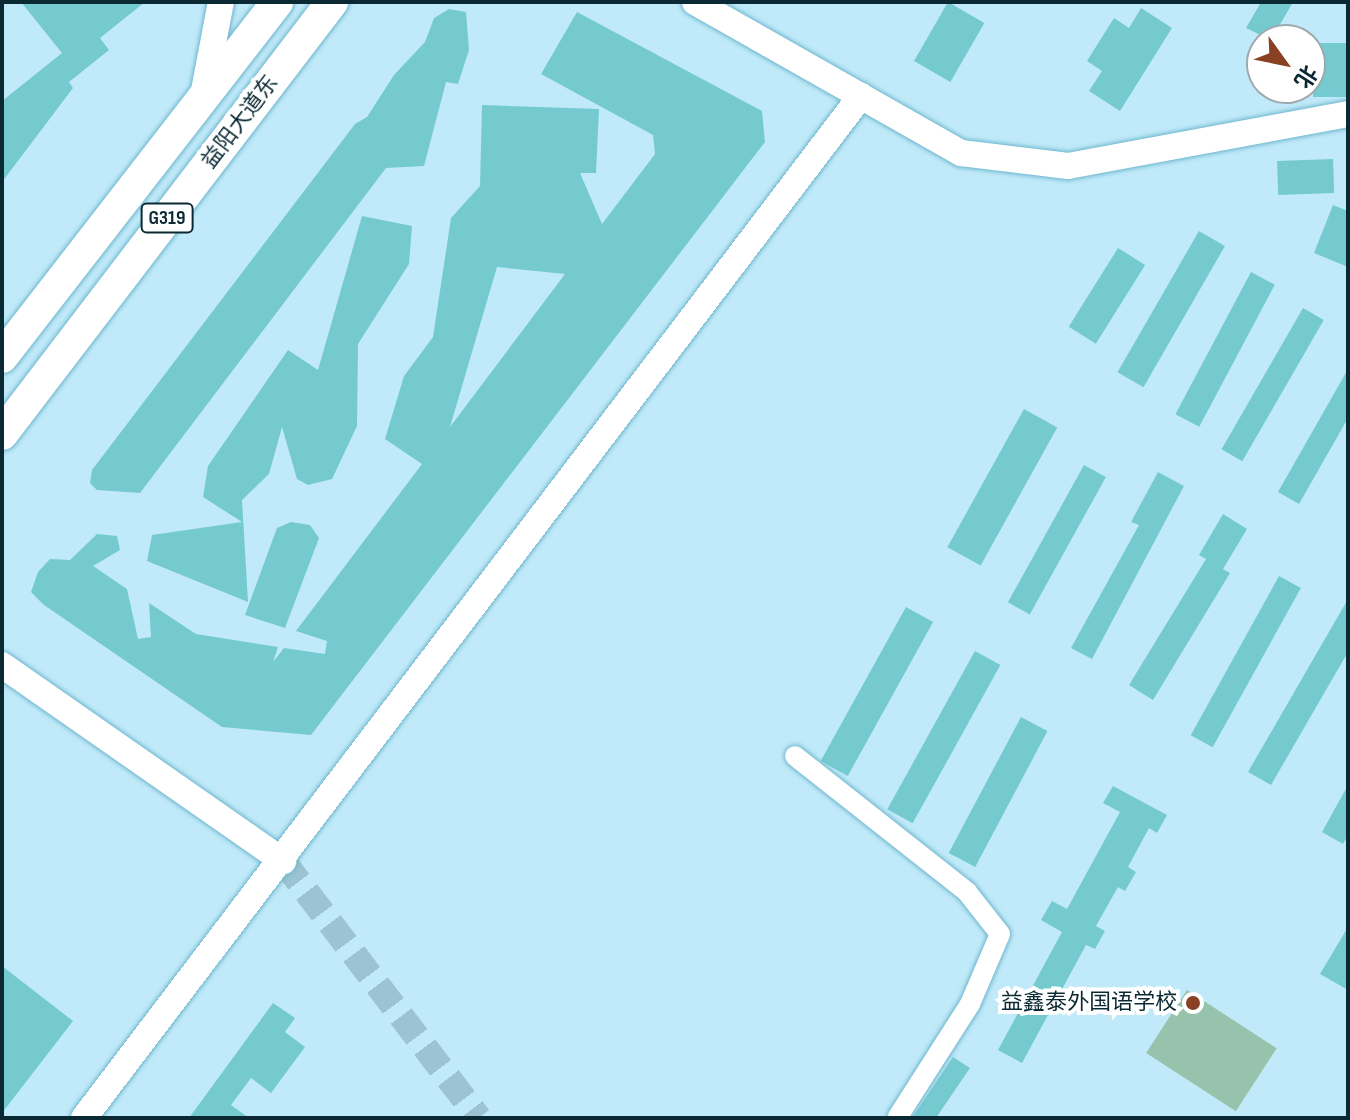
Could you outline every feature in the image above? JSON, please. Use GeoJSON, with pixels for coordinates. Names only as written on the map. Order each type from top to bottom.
{"type":"FeatureCollection","features":[{"type":"Feature","properties":{"kind":"main road","name":"G319"},"geometry":{"type":"LineString","coordinates":[[2,357],[277,2]]}},
{"type":"Feature","properties":{"kind":"main road","name":"益阳大道东"},"geometry":{"type":"LineString","coordinates":[[2,434],[332,2]]}},
{"type":"Feature","properties":{"kind":"street"},"geometry":{"type":"LineString","coordinates":[[202,97],[221,2]]}},
{"type":"Feature","properties":{"kind":"street"},"geometry":{"type":"LineString","coordinates":[[695,2],[961,153],[1068,166],[1348,114]]}},
{"type":"Feature","properties":{"kind":"street"},"geometry":{"type":"LineString","coordinates":[[84,1118],[283,861],[861,96]]}},
{"type":"Feature","properties":{"kind":"street"},"geometry":{"type":"LineString","coordinates":[[2,665],[283,861]]}},
{"type":"Feature","properties":{"kind":"street"},"geometry":{"type":"LineString","coordinates":[[795,756],[967,892],[1000,934],[970,1004],[897,1118]]}},
{"type":"Feature","properties":{"kind":"green space"},"geometry":{"type":"Polygon","coordinates":[[[1187,990],[1277,1048],[1236,1111],[1146,1053],[1187,990]]]}},
{"type":"Feature","properties":{"kind":"building"},"geometry":{"type":"Polygon","coordinates":[[[21,2],[145,2],[100,38],[109,50],[69,82],[73,88],[2,182],[2,101],[62,53],[21,2]]]}},
{"type":"Feature","properties":{"kind":"building"},"geometry":{"type":"Polygon","coordinates":[[[948,2],[984,23],[950,82],[914,61],[948,2]]]}},
{"type":"Feature","properties":{"kind":"building"},"geometry":{"type":"Polygon","coordinates":[[[1261,2],[1293,2],[1280,24],[1248,24],[1261,2]]]}},
{"type":"Feature","properties":{"kind":"building"},"geometry":{"type":"Polygon","coordinates":[[[1141,8],[1172,28],[1120,111],[1089,91],[1102,71],[1087,61],[1114,18],[1129,28],[1141,8]]]}},
{"type":"Feature","properties":{"kind":"building"},"geometry":{"type":"Polygon","coordinates":[[[449,9],[466,12],[469,50],[458,84],[446,82],[424,166],[386,168],[140,493],[97,490],[90,483],[92,470],[355,124],[367,117],[394,75],[425,42],[434,18],[449,9]]]}},
{"type":"Feature","properties":{"kind":"building"},"geometry":{"type":"Polygon","coordinates":[[[577,12],[762,111],[765,142],[311,735],[222,727],[44,605],[31,592],[38,572],[50,559],[70,560],[97,534],[117,536],[120,550],[93,566],[127,589],[138,639],[151,637],[149,603],[196,634],[278,647],[273,662],[284,648],[325,654],[327,641],[296,631],[422,464],[385,439],[404,376],[433,337],[451,218],[480,186],[482,105],[599,109],[596,173],[580,173],[602,224],[655,154],[653,135],[541,74],[577,12]],[[497,267],[450,427],[565,274],[497,267]]]}},
{"type":"Feature","properties":{"kind":"building"},"geometry":{"type":"Polygon","coordinates":[[[1326,43],[1346,43],[1346,97],[1326,97],[1326,43]]]}},
{"type":"Feature","properties":{"kind":"building"},"geometry":{"type":"Polygon","coordinates":[[[1333,159],[1334,193],[1278,195],[1277,161],[1333,159]]]}},
{"type":"Feature","properties":{"kind":"building"},"geometry":{"type":"Polygon","coordinates":[[[1333,205],[1348,211],[1348,267],[1314,253],[1333,205]]]}},
{"type":"Feature","properties":{"kind":"building"},"geometry":{"type":"Polygon","coordinates":[[[362,216],[412,226],[409,264],[358,344],[357,426],[332,479],[308,485],[297,479],[282,427],[269,474],[242,500],[248,602],[147,561],[152,535],[242,522],[203,497],[208,466],[288,350],[318,370],[362,216]]]}},
{"type":"Feature","properties":{"kind":"building"},"geometry":{"type":"Polygon","coordinates":[[[1199,231],[1225,246],[1143,387],[1118,372],[1199,231]]]}},
{"type":"Feature","properties":{"kind":"building"},"geometry":{"type":"Polygon","coordinates":[[[1118,248],[1145,265],[1096,344],[1069,327],[1118,248]]]}},
{"type":"Feature","properties":{"kind":"building"},"geometry":{"type":"Polygon","coordinates":[[[1251,272],[1275,285],[1199,427],[1175,414],[1251,272]]]}},
{"type":"Feature","properties":{"kind":"building"},"geometry":{"type":"Polygon","coordinates":[[[1303,308],[1324,320],[1242,461],[1222,449],[1303,308]]]}},
{"type":"Feature","properties":{"kind":"building"},"geometry":{"type":"Polygon","coordinates":[[[1348,369],[1348,418],[1299,504],[1278,492],[1348,369]]]}},
{"type":"Feature","properties":{"kind":"building"},"geometry":{"type":"Polygon","coordinates":[[[1024,409],[1057,427],[981,566],[947,547],[1024,409]]]}},
{"type":"Feature","properties":{"kind":"building"},"geometry":{"type":"Polygon","coordinates":[[[1084,465],[1106,477],[1030,614],[1008,602],[1084,465]]]}},
{"type":"Feature","properties":{"kind":"building"},"geometry":{"type":"Polygon","coordinates":[[[1158,472],[1184,486],[1092,659],[1071,648],[1139,525],[1131,522],[1158,472]]]}},
{"type":"Feature","properties":{"kind":"building"},"geometry":{"type":"Polygon","coordinates":[[[1223,514],[1247,529],[1223,569],[1230,573],[1153,700],[1129,685],[1206,559],[1199,555],[1223,514]]]}},
{"type":"Feature","properties":{"kind":"building"},"geometry":{"type":"Polygon","coordinates":[[[291,522],[310,525],[319,538],[285,628],[245,615],[277,528],[291,522]]]}},
{"type":"Feature","properties":{"kind":"building"},"geometry":{"type":"Polygon","coordinates":[[[1279,576],[1301,588],[1213,747],[1191,735],[1279,576]]]}},
{"type":"Feature","properties":{"kind":"building"},"geometry":{"type":"Polygon","coordinates":[[[1348,599],[1348,652],[1271,785],[1248,772],[1348,599]]]}},
{"type":"Feature","properties":{"kind":"building"},"geometry":{"type":"Polygon","coordinates":[[[906,607],[933,622],[848,776],[821,761],[906,607]]]}},
{"type":"Feature","properties":{"kind":"building"},"geometry":{"type":"Polygon","coordinates":[[[975,651],[1000,665],[913,823],[887,809],[975,651]]]}},
{"type":"Feature","properties":{"kind":"building"},"geometry":{"type":"Polygon","coordinates":[[[1021,717],[1047,731],[975,867],[949,853],[1021,717]]]}},
{"type":"Feature","properties":{"kind":"building"},"geometry":{"type":"Polygon","coordinates":[[[1348,785],[1348,835],[1343,844],[1322,832],[1348,785]]]}},
{"type":"Feature","properties":{"kind":"building"},"geometry":{"type":"Polygon","coordinates":[[[1113,786],[1167,815],[1157,833],[1149,828],[1128,867],[1136,872],[1125,891],[1118,887],[1096,926],[1105,931],[1095,949],[1086,945],[1022,1063],[998,1050],[1062,932],[1041,920],[1052,901],[1067,909],[1120,812],[1103,803],[1113,786]]]}},
{"type":"Feature","properties":{"kind":"building"},"geometry":{"type":"Polygon","coordinates":[[[1348,927],[1348,990],[1320,974],[1348,927]]]}},
{"type":"Feature","properties":{"kind":"building"},"geometry":{"type":"Polygon","coordinates":[[[2,966],[73,1021],[2,1113],[2,966]]]}},
{"type":"Feature","properties":{"kind":"building"},"geometry":{"type":"Polygon","coordinates":[[[273,1003],[295,1018],[285,1032],[305,1047],[271,1093],[251,1078],[231,1105],[249,1118],[189,1118],[273,1003]]]}},
{"type":"Feature","properties":{"kind":"building"},"geometry":{"type":"Polygon","coordinates":[[[953,1057],[970,1068],[936,1118],[912,1118],[953,1057]]]}},
{"type":"Feature","properties":{"kind":"tunnel"},"geometry":{"type":"LineString","coordinates":[[283,861],[479,1118]]}},
{"type":"Feature","properties":{"kind":"place","name":"益鑫泰外国语学校"},"geometry":{"type":"Point","coordinates":[1193,1003]}}]}
